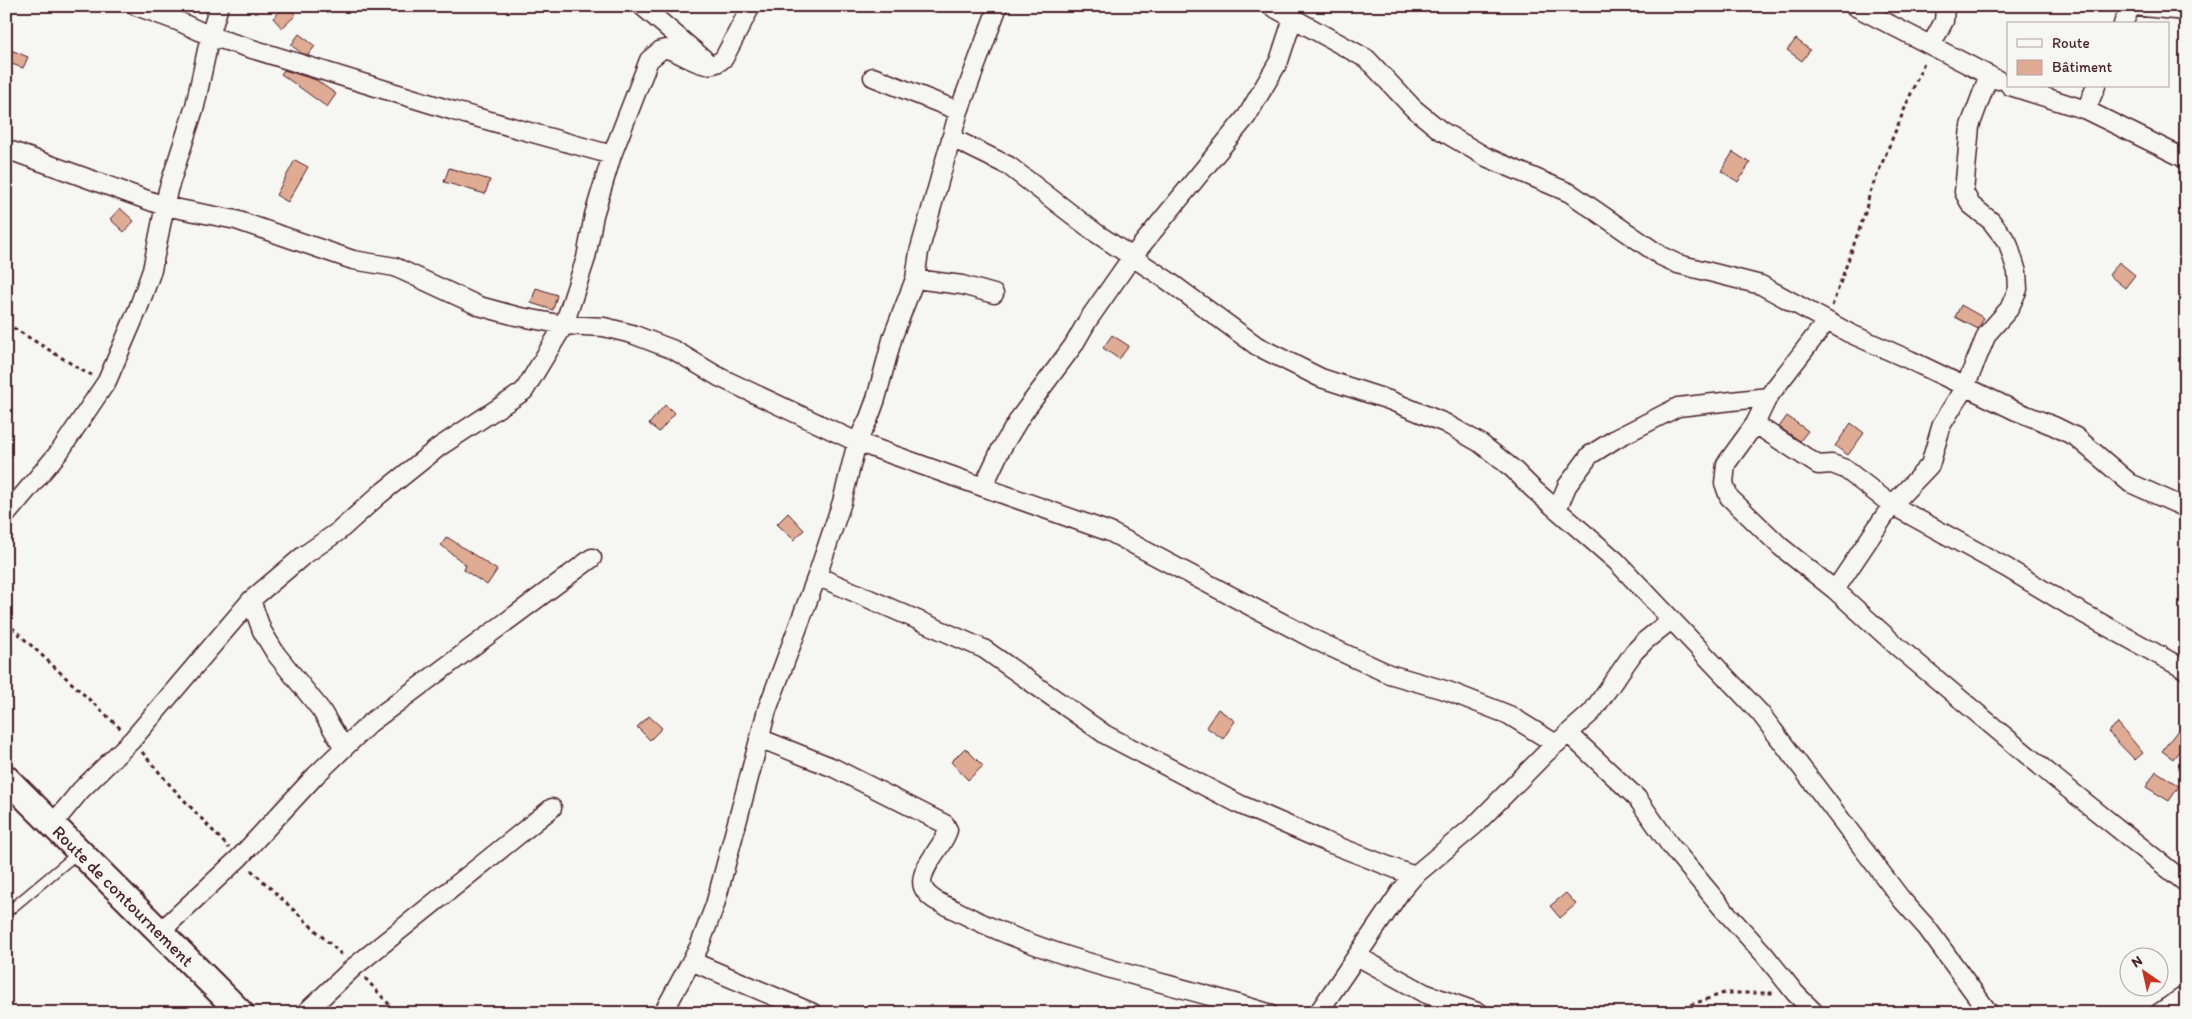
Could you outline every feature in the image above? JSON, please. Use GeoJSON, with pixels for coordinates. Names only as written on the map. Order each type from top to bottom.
{"type":"FeatureCollection","features":[{"type":"Feature","properties":{"kind":"street"},"geometry":{"type":"LineString","coordinates":[[136,6],[180,22],[210,36],[454,111],[612,155]]}},
{"type":"Feature","properties":{"kind":"street"},"geometry":{"type":"LineString","coordinates":[[6,515],[60,451],[106,381],[138,309],[152,270],[164,206],[177,157],[195,106],[210,36],[219,6]]}},
{"type":"Feature","properties":{"kind":"street"},"geometry":{"type":"LineString","coordinates":[[642,6],[712,65]]}},
{"type":"Feature","properties":{"kind":"street"},"geometry":{"type":"LineString","coordinates":[[52,824],[81,790],[132,740],[251,600],[304,556],[339,531],[379,494],[439,448],[520,396],[564,325],[586,258],[594,215],[612,155],[651,57],[660,50],[666,49],[694,62],[712,65],[724,58],[750,6]]}},
{"type":"Feature","properties":{"kind":"street"},"geometry":{"type":"LineString","coordinates":[[663,1013],[691,961],[711,914],[724,876],[759,738],[842,502],[856,442],[869,418],[893,336],[915,279],[919,252],[959,111],[998,6]]}},
{"type":"Feature","properties":{"kind":"street"},"geometry":{"type":"LineString","coordinates":[[1271,6],[1366,59],[1394,86],[1413,108],[1440,130],[1486,157],[1523,171],[1570,193],[1661,256],[1678,264],[1761,286],[1792,301],[1826,322],[2076,437],[2130,483],[2186,508]]}},
{"type":"Feature","properties":{"kind":"street"},"geometry":{"type":"LineString","coordinates":[[1854,6],[2007,85]]}},
{"type":"Feature","properties":{"kind":"street"},"geometry":{"type":"LineString","coordinates":[[1931,45],[1944,21],[1945,6]]}},
{"type":"Feature","properties":{"kind":"street"},"geometry":{"type":"LineString","coordinates":[[2124,22],[2132,6],[2186,11]]}},
{"type":"Feature","properties":{"kind":"street"},"geometry":{"type":"LineString","coordinates":[[983,487],[1001,449],[1020,416],[1073,346],[1088,320],[1132,258],[1247,116],[1279,61],[1293,18]]}},
{"type":"Feature","properties":{"kind":"street"},"geometry":{"type":"LineString","coordinates":[[1835,590],[1892,505],[1930,465],[1942,424],[1966,385],[1987,334],[2009,309],[2018,289],[2016,272],[2008,243],[1991,221],[1971,205],[1964,192],[1970,126],[1989,76]]}},
{"type":"Feature","properties":{"kind":"street"},"geometry":{"type":"LineString","coordinates":[[873,77],[959,111]]}},
{"type":"Feature","properties":{"kind":"street"},"geometry":{"type":"LineString","coordinates":[[2015,88],[2086,110],[2186,159]]}},
{"type":"Feature","properties":{"kind":"street"},"geometry":{"type":"LineString","coordinates":[[2086,110],[2095,88]]}},
{"type":"Feature","properties":{"kind":"street"},"geometry":{"type":"LineString","coordinates":[[952,138],[1009,166],[1058,205],[1132,258],[1168,280],[1257,346],[1320,378],[1416,410],[1480,443],[1513,469],[1616,561],[1760,713],[1902,900],[1927,928],[1989,1013]]}},
{"type":"Feature","properties":{"kind":"street"},"geometry":{"type":"LineString","coordinates":[[6,149],[164,206],[236,220],[353,260],[395,267],[479,306],[516,316],[564,325],[604,327],[632,334],[674,350],[719,377],[856,442],[1110,532],[1322,643],[1389,674],[1448,691],[1562,738],[1637,798],[1670,845],[1795,993],[1815,1013]]}},
{"type":"Feature","properties":{"kind":"street"},"geometry":{"type":"LineString","coordinates":[[915,279],[962,285],[994,294]]}},
{"type":"Feature","properties":{"kind":"street"},"geometry":{"type":"LineString","coordinates":[[1826,322],[1768,397],[1755,424],[1726,464],[1724,483],[1729,497],[1781,547],[1835,590],[1898,647],[2071,791],[2186,883]]}},
{"type":"Feature","properties":{"kind":"street"},"geometry":{"type":"LineString","coordinates":[[1557,510],[1567,486],[1590,454],[1617,438],[1678,407],[1768,397]]}},
{"type":"Feature","properties":{"kind":"street"},"geometry":{"type":"LineString","coordinates":[[1755,424],[1818,465],[1832,464],[1845,469],[1892,505],[2186,670]]}},
{"type":"Feature","properties":{"kind":"street"},"geometry":{"type":"LineString","coordinates":[[160,932],[239,858],[316,774],[370,722],[592,558]]}},
{"type":"Feature","properties":{"kind":"street"},"geometry":{"type":"LineString","coordinates":[[817,576],[984,649],[1106,735],[1241,805],[1324,841],[1414,876]]}},
{"type":"Feature","properties":{"kind":"street"},"geometry":{"type":"LineString","coordinates":[[251,600],[262,631],[276,654],[321,710],[344,748]]}},
{"type":"Feature","properties":{"kind":"street"},"geometry":{"type":"LineString","coordinates":[[1318,1013],[1401,891],[1414,876],[1475,824],[1562,738],[1592,712],[1625,668],[1634,652],[1672,620]]}},
{"type":"Feature","properties":{"kind":"street"},"geometry":{"type":"LineString","coordinates":[[759,738],[834,768],[945,824],[948,830],[946,837],[924,873],[923,887],[931,898],[981,924],[1066,956],[1268,1013]]}},
{"type":"Feature","properties":{"kind":"street","name":"Route de contournement"},"geometry":{"type":"LineString","coordinates":[[6,778],[241,1013]]}},
{"type":"Feature","properties":{"kind":"street"},"geometry":{"type":"LineString","coordinates":[[306,1013],[354,967],[445,892],[552,808]]}},
{"type":"Feature","properties":{"kind":"street"},"geometry":{"type":"LineString","coordinates":[[1357,956],[1434,998],[1480,1013]]}},
{"type":"Feature","properties":{"kind":"street"},"geometry":{"type":"LineString","coordinates":[[691,961],[813,1013]]}},
{"type":"Feature","properties":{"kind":"street"},"geometry":{"type":"LineString","coordinates":[[2159,1013],[2186,995]]}},
{"type":"Feature","properties":{"kind":"lane"},"geometry":{"type":"LineString","coordinates":[[6,912],[80,851]]}},
{"type":"Feature","properties":{"kind":"path"},"geometry":{"type":"LineString","coordinates":[[1826,322],[1857,240],[1870,192],[1931,45]]}},
{"type":"Feature","properties":{"kind":"path"},"geometry":{"type":"LineString","coordinates":[[6,325],[83,371],[106,381]]}},
{"type":"Feature","properties":{"kind":"path"},"geometry":{"type":"LineString","coordinates":[[6,622],[132,740],[170,785],[239,858],[354,967],[396,1013]]}},
{"type":"Feature","properties":{"kind":"path"},"geometry":{"type":"LineString","coordinates":[[1668,1013],[1724,993],[1795,993]]}},
{"type":"Feature","properties":{"kind":"building"},"geometry":{"type":"Polygon","coordinates":[[[286,6],[296,15],[282,28],[273,18],[286,6]]]}},
{"type":"Feature","properties":{"kind":"building"},"geometry":{"type":"Polygon","coordinates":[[[299,34],[315,46],[308,55],[301,53],[291,45],[299,34]]]}},
{"type":"Feature","properties":{"kind":"building"},"geometry":{"type":"Polygon","coordinates":[[[1796,39],[1810,50],[1802,61],[1787,50],[1796,39]]]}},
{"type":"Feature","properties":{"kind":"building"},"geometry":{"type":"Polygon","coordinates":[[[6,48],[28,57],[23,68],[6,62],[6,48]]]}},
{"type":"Feature","properties":{"kind":"building"},"geometry":{"type":"Polygon","coordinates":[[[284,70],[316,80],[336,94],[327,107],[281,74],[284,70]]]}},
{"type":"Feature","properties":{"kind":"building"},"geometry":{"type":"Polygon","coordinates":[[[1733,152],[1750,163],[1738,182],[1721,171],[1733,152]]]}},
{"type":"Feature","properties":{"kind":"building"},"geometry":{"type":"Polygon","coordinates":[[[295,160],[308,167],[288,202],[276,195],[295,160]]]}},
{"type":"Feature","properties":{"kind":"building"},"geometry":{"type":"Polygon","coordinates":[[[449,168],[490,180],[485,194],[444,182],[449,168]]]}},
{"type":"Feature","properties":{"kind":"building"},"geometry":{"type":"Polygon","coordinates":[[[120,208],[134,221],[124,232],[110,219],[120,208]]]}},
{"type":"Feature","properties":{"kind":"building"},"geometry":{"type":"Polygon","coordinates":[[[2119,262],[2135,275],[2125,288],[2109,275],[2119,262]]]}},
{"type":"Feature","properties":{"kind":"building"},"geometry":{"type":"Polygon","coordinates":[[[536,288],[557,295],[553,310],[531,303],[536,288]]]}},
{"type":"Feature","properties":{"kind":"building"},"geometry":{"type":"Polygon","coordinates":[[[1961,305],[1984,318],[1978,329],[1955,317],[1961,305]]]}},
{"type":"Feature","properties":{"kind":"building"},"geometry":{"type":"Polygon","coordinates":[[[1112,335],[1129,346],[1119,359],[1103,348],[1112,335]]]}},
{"type":"Feature","properties":{"kind":"building"},"geometry":{"type":"Polygon","coordinates":[[[665,405],[675,413],[659,432],[649,424],[665,405]]]}},
{"type":"Feature","properties":{"kind":"building"},"geometry":{"type":"Polygon","coordinates":[[[1787,416],[1808,431],[1800,441],[1779,427],[1787,416]]]}},
{"type":"Feature","properties":{"kind":"building"},"geometry":{"type":"Polygon","coordinates":[[[1851,423],[1864,433],[1848,455],[1835,446],[1851,423]]]}},
{"type":"Feature","properties":{"kind":"building"},"geometry":{"type":"Polygon","coordinates":[[[788,513],[804,530],[794,540],[777,524],[788,513]]]}},
{"type":"Feature","properties":{"kind":"building"},"geometry":{"type":"Polygon","coordinates":[[[447,537],[497,570],[487,585],[464,570],[466,565],[441,545],[447,537]]]}},
{"type":"Feature","properties":{"kind":"building"},"geometry":{"type":"Polygon","coordinates":[[[1218,709],[1235,721],[1223,739],[1206,727],[1218,709]]]}},
{"type":"Feature","properties":{"kind":"building"},"geometry":{"type":"Polygon","coordinates":[[[649,716],[662,728],[650,740],[637,727],[649,716]]]}},
{"type":"Feature","properties":{"kind":"building"},"geometry":{"type":"Polygon","coordinates":[[[2118,723],[2143,753],[2135,760],[2108,732],[2118,723]]]}},
{"type":"Feature","properties":{"kind":"building"},"geometry":{"type":"Polygon","coordinates":[[[2178,730],[2186,736],[2186,742],[2173,759],[2162,751],[2178,730]]]}},
{"type":"Feature","properties":{"kind":"building"},"geometry":{"type":"Polygon","coordinates":[[[965,748],[983,766],[968,780],[951,762],[965,748]]]}},
{"type":"Feature","properties":{"kind":"building"},"geometry":{"type":"Polygon","coordinates":[[[2156,771],[2179,786],[2169,801],[2146,787],[2156,771]]]}},
{"type":"Feature","properties":{"kind":"building"},"geometry":{"type":"Polygon","coordinates":[[[1566,893],[1576,904],[1560,918],[1550,906],[1566,893]]]}}]}
